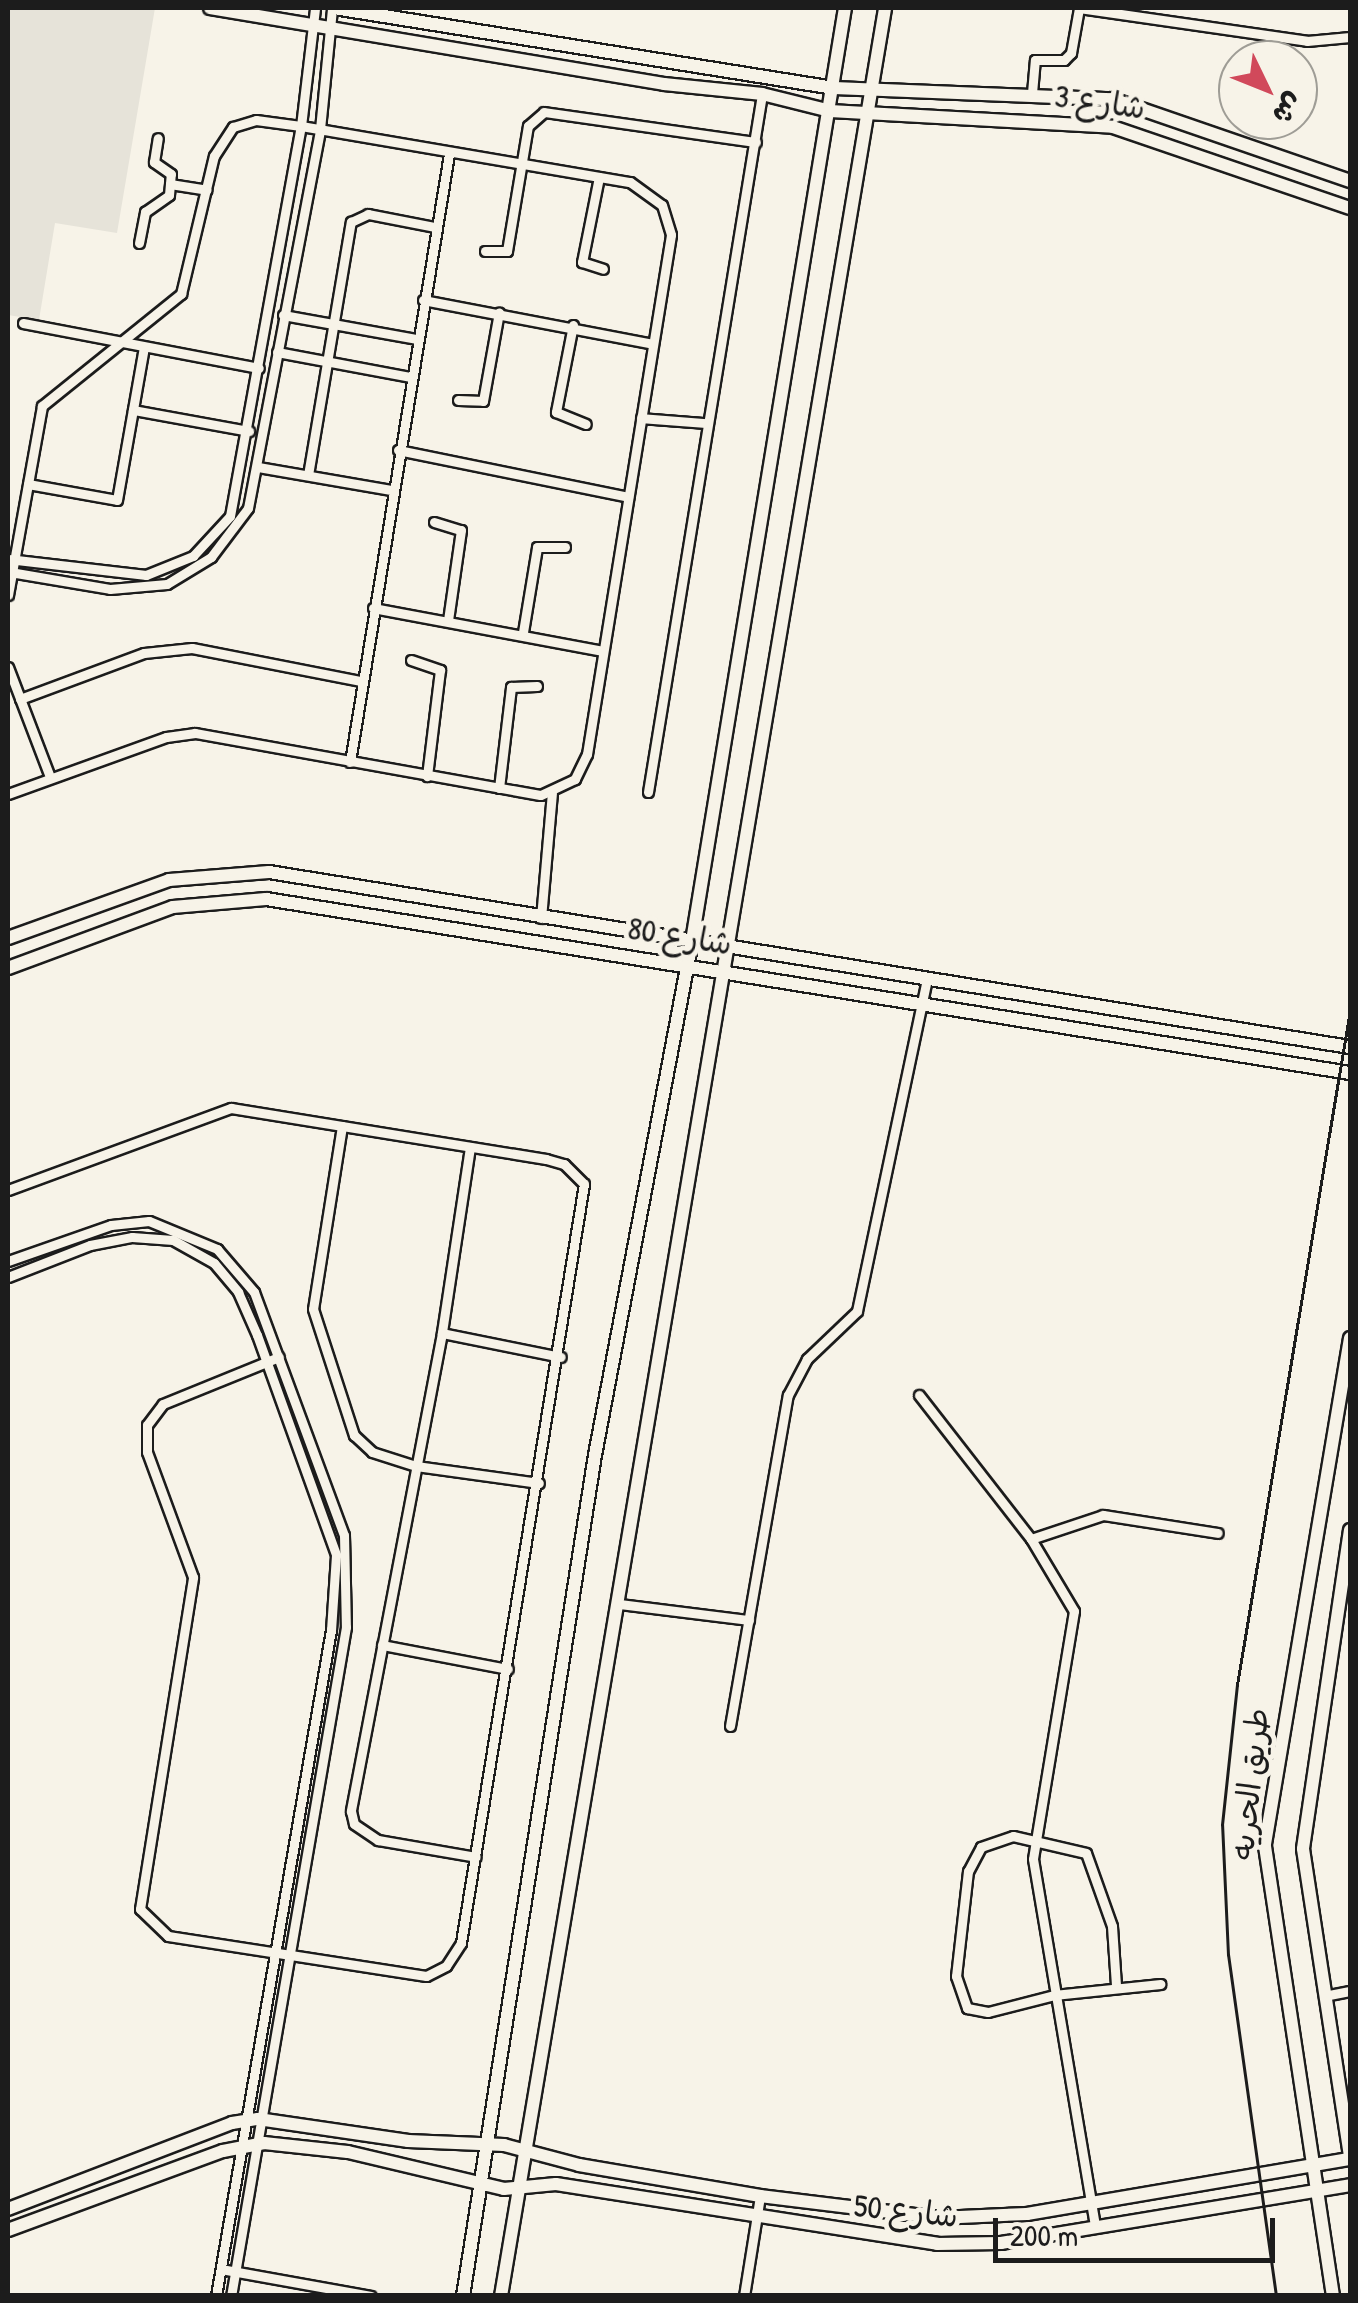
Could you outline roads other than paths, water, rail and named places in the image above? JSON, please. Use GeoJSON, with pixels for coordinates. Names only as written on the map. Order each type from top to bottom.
{"type":"FeatureCollection","features":[{"type":"Feature","properties":{"kind":"street","name":"شارع 3"},"geometry":{"type":"LineString","coordinates":[[210,8],[664,84],[762,94],[830,111],[1063,122],[1149,136],[1350,208]]}},
{"type":"Feature","properties":{"kind":"street"},"geometry":{"type":"LineString","coordinates":[[10,560],[116,576],[178,565],[208,545],[230,516],[249,431],[301,126],[316,8]]}},
{"type":"Feature","properties":{"kind":"street","name":"شارع 3"},"geometry":{"type":"LineString","coordinates":[[333,8],[834,88],[872,85],[1063,94],[1160,110],[1350,180]]}},
{"type":"Feature","properties":{"kind":"street"},"geometry":{"type":"LineString","coordinates":[[9,572],[110,588],[166,584],[211,557],[248,508],[320,129],[333,8]]}},
{"type":"Feature","properties":{"kind":"street"},"geometry":{"type":"LineString","coordinates":[[463,2296],[596,1455],[692,941],[845,8]]}},
{"type":"Feature","properties":{"kind":"street"},"geometry":{"type":"LineString","coordinates":[[501,2296],[885,8]]}},
{"type":"Feature","properties":{"kind":"street"},"geometry":{"type":"LineString","coordinates":[[1032,94],[1035,60],[1064,60],[1072,53],[1079,8],[1307,41],[1350,37]]}},
{"type":"Feature","properties":{"kind":"street"},"geometry":{"type":"LineString","coordinates":[[648,792],[762,94]]}},
{"type":"Feature","properties":{"kind":"street"},"geometry":{"type":"LineString","coordinates":[[1063,94],[1063,122]]}},
{"type":"Feature","properties":{"kind":"street"},"geometry":{"type":"LineString","coordinates":[[484,251],[507,251],[528,126],[551,111],[756,142]]}},
{"type":"Feature","properties":{"kind":"street"},"geometry":{"type":"LineString","coordinates":[[8,595],[10,560],[42,406],[117,342],[182,294],[218,144],[233,127],[256,120],[301,126],[640,185],[667,214],[670,235],[582,768],[552,794],[541,918]]}},
{"type":"Feature","properties":{"kind":"street"},"geometry":{"type":"LineString","coordinates":[[139,244],[144,212],[166,201],[170,184],[171,174],[154,162],[158,138]]}},
{"type":"Feature","properties":{"kind":"street"},"geometry":{"type":"LineString","coordinates":[[350,762],[360,681],[449,154]]}},
{"type":"Feature","properties":{"kind":"street"},"geometry":{"type":"LineString","coordinates":[[598,177],[582,263],[603,268]]}},
{"type":"Feature","properties":{"kind":"street"},"geometry":{"type":"LineString","coordinates":[[170,184],[207,190]]}},
{"type":"Feature","properties":{"kind":"street"},"geometry":{"type":"LineString","coordinates":[[308,475],[348,228],[356,217],[368,214],[434,227]]}},
{"type":"Feature","properties":{"kind":"street"},"geometry":{"type":"LineString","coordinates":[[423,300],[573,324],[654,344]]}},
{"type":"Feature","properties":{"kind":"street"},"geometry":{"type":"LineString","coordinates":[[458,400],[483,401],[498,312]]}},
{"type":"Feature","properties":{"kind":"street"},"geometry":{"type":"LineString","coordinates":[[282,315],[416,339]]}},
{"type":"Feature","properties":{"kind":"street"},"geometry":{"type":"LineString","coordinates":[[24,324],[259,368]]}},
{"type":"Feature","properties":{"kind":"street"},"geometry":{"type":"LineString","coordinates":[[573,324],[556,412],[586,424]]}},
{"type":"Feature","properties":{"kind":"street"},"geometry":{"type":"LineString","coordinates":[[28,484],[117,500],[144,347]]}},
{"type":"Feature","properties":{"kind":"street"},"geometry":{"type":"LineString","coordinates":[[276,352],[410,377]]}},
{"type":"Feature","properties":{"kind":"street"},"geometry":{"type":"LineString","coordinates":[[133,410],[249,431]]}},
{"type":"Feature","properties":{"kind":"street"},"geometry":{"type":"LineString","coordinates":[[641,418],[706,422]]}},
{"type":"Feature","properties":{"kind":"street"},"geometry":{"type":"LineString","coordinates":[[398,450],[628,498]]}},
{"type":"Feature","properties":{"kind":"street"},"geometry":{"type":"LineString","coordinates":[[258,467],[392,490]]}},
{"type":"Feature","properties":{"kind":"street"},"geometry":{"type":"LineString","coordinates":[[434,522],[461,530],[448,620]]}},
{"type":"Feature","properties":{"kind":"street"},"geometry":{"type":"LineString","coordinates":[[523,632],[538,547],[565,548]]}},
{"type":"Feature","properties":{"kind":"street"},"geometry":{"type":"LineString","coordinates":[[373,608],[523,632],[602,651]]}},
{"type":"Feature","properties":{"kind":"street"},"geometry":{"type":"LineString","coordinates":[[20,699],[144,653],[192,648],[360,681]]}},
{"type":"Feature","properties":{"kind":"street"},"geometry":{"type":"LineString","coordinates":[[411,660],[440,670],[427,776]]}},
{"type":"Feature","properties":{"kind":"street"},"geometry":{"type":"LineString","coordinates":[[8,667],[50,777]]}},
{"type":"Feature","properties":{"kind":"street"},"geometry":{"type":"LineString","coordinates":[[500,788],[511,687],[538,686]]}},
{"type":"Feature","properties":{"kind":"street"},"geometry":{"type":"LineString","coordinates":[[8,794],[50,777],[195,733],[427,776],[552,794]]}},
{"type":"Feature","properties":{"kind":"street","name":"شارع 80"},"geometry":{"type":"LineString","coordinates":[[8,938],[169,880],[236,872],[325,880],[1350,1047]]}},
{"type":"Feature","properties":{"kind":"street"},"geometry":{"type":"LineString","coordinates":[[319,906],[325,880]]}},
{"type":"Feature","properties":{"kind":"street","name":"شارع 80"},"geometry":{"type":"LineString","coordinates":[[8,968],[173,907],[235,898],[319,906],[1350,1073]]}},
{"type":"Feature","properties":{"kind":"street"},"geometry":{"type":"LineString","coordinates":[[730,1726],[788,1395],[807,1359],[857,1311],[927,979]]}},
{"type":"Feature","properties":{"kind":"street"},"geometry":{"type":"LineString","coordinates":[[1004,1017],[1010,992]]}},
{"type":"Feature","properties":{"kind":"street"},"geometry":{"type":"LineString","coordinates":[[8,1190],[217,1110],[342,1126],[564,1164],[584,1184],[560,1356],[461,1943],[436,1973],[288,1956],[158,1932],[144,1918],[139,1896],[193,1577],[147,1452],[148,1425],[162,1404],[280,1357]]}},
{"type":"Feature","properties":{"kind":"street"},"geometry":{"type":"LineString","coordinates":[[342,1126],[313,1295],[315,1322],[354,1436],[372,1452],[416,1466],[539,1484]]}},
{"type":"Feature","properties":{"kind":"street"},"geometry":{"type":"LineString","coordinates":[[470,1148],[442,1333],[354,1780],[354,1824],[378,1840],[476,1857]]}},
{"type":"Feature","properties":{"kind":"street"},"geometry":{"type":"LineString","coordinates":[[8,1261],[112,1225],[149,1221],[182,1230],[236,1265],[254,1292],[344,1535],[349,1573],[346,1627],[288,1956],[251,2119]]}},
{"type":"Feature","properties":{"kind":"street"},"geometry":{"type":"LineString","coordinates":[[8,1277],[110,1240],[173,1240],[227,1278],[268,1362],[330,1532],[338,1573],[274,1953],[247,2145],[216,2296]]}},
{"type":"Feature","properties":{"kind":"street"},"geometry":{"type":"LineString","coordinates":[[442,1333],[560,1356]]}},
{"type":"Feature","properties":{"kind":"street","name":"طريق الحريه"},"geometry":{"type":"LineString","coordinates":[[1334,2296],[1311,2166],[1265,1844],[1350,1338]]}},
{"type":"Feature","properties":{"kind":"street"},"geometry":{"type":"LineString","coordinates":[[920,1395],[1031,1539],[1074,1611],[1034,1838],[1054,1995],[1094,2227]]}},
{"type":"Feature","properties":{"kind":"street"},"geometry":{"type":"LineString","coordinates":[[1031,1539],[1103,1515],[1218,1533]]}},
{"type":"Feature","properties":{"kind":"street","name":"طريق الحريه"},"geometry":{"type":"LineString","coordinates":[[1350,1530],[1304,1849],[1350,2157]]}},
{"type":"Feature","properties":{"kind":"street"},"geometry":{"type":"LineString","coordinates":[[620,1604],[749,1620]]}},
{"type":"Feature","properties":{"kind":"street"},"geometry":{"type":"LineString","coordinates":[[382,1646],[508,1668]]}},
{"type":"Feature","properties":{"kind":"street"},"geometry":{"type":"LineString","coordinates":[[1116,1985],[1112,1926],[1092,1863],[1078,1847],[1034,1838],[991,1840],[973,1855],[956,1990],[976,2012],[1116,1985],[1160,1984]]}},
{"type":"Feature","properties":{"kind":"street"},"geometry":{"type":"LineString","coordinates":[[1324,1996],[1350,1991]]}},
{"type":"Feature","properties":{"kind":"street"},"geometry":{"type":"LineString","coordinates":[[8,2209],[251,2119]]}},
{"type":"Feature","properties":{"kind":"street","name":"شارع 50"},"geometry":{"type":"LineString","coordinates":[[251,2119],[526,2149],[579,2166],[760,2196],[938,2218],[1092,2204],[1350,2157]]}},
{"type":"Feature","properties":{"kind":"street"},"geometry":{"type":"LineString","coordinates":[[8,2230],[247,2145],[348,2152],[516,2190]]}},
{"type":"Feature","properties":{"kind":"street"},"geometry":{"type":"LineString","coordinates":[[231,2296],[247,2145]]}},
{"type":"Feature","properties":{"kind":"street","name":"شارع 50"},"geometry":{"type":"LineString","coordinates":[[516,2190],[556,2184],[756,2220],[953,2245],[1094,2227],[1350,2185]]}},
{"type":"Feature","properties":{"kind":"street"},"geometry":{"type":"LineString","coordinates":[[744,2296],[760,2196]]}},
{"type":"Feature","properties":{"kind":"street"},"geometry":{"type":"LineString","coordinates":[[221,2269],[371,2296]]}},
{"type":"Feature","properties":{"kind":"railway"},"geometry":{"type":"LineString","coordinates":[[1276,2296],[1228,1955],[1222,1825],[1237,1685],[1350,1010]]}}]}
